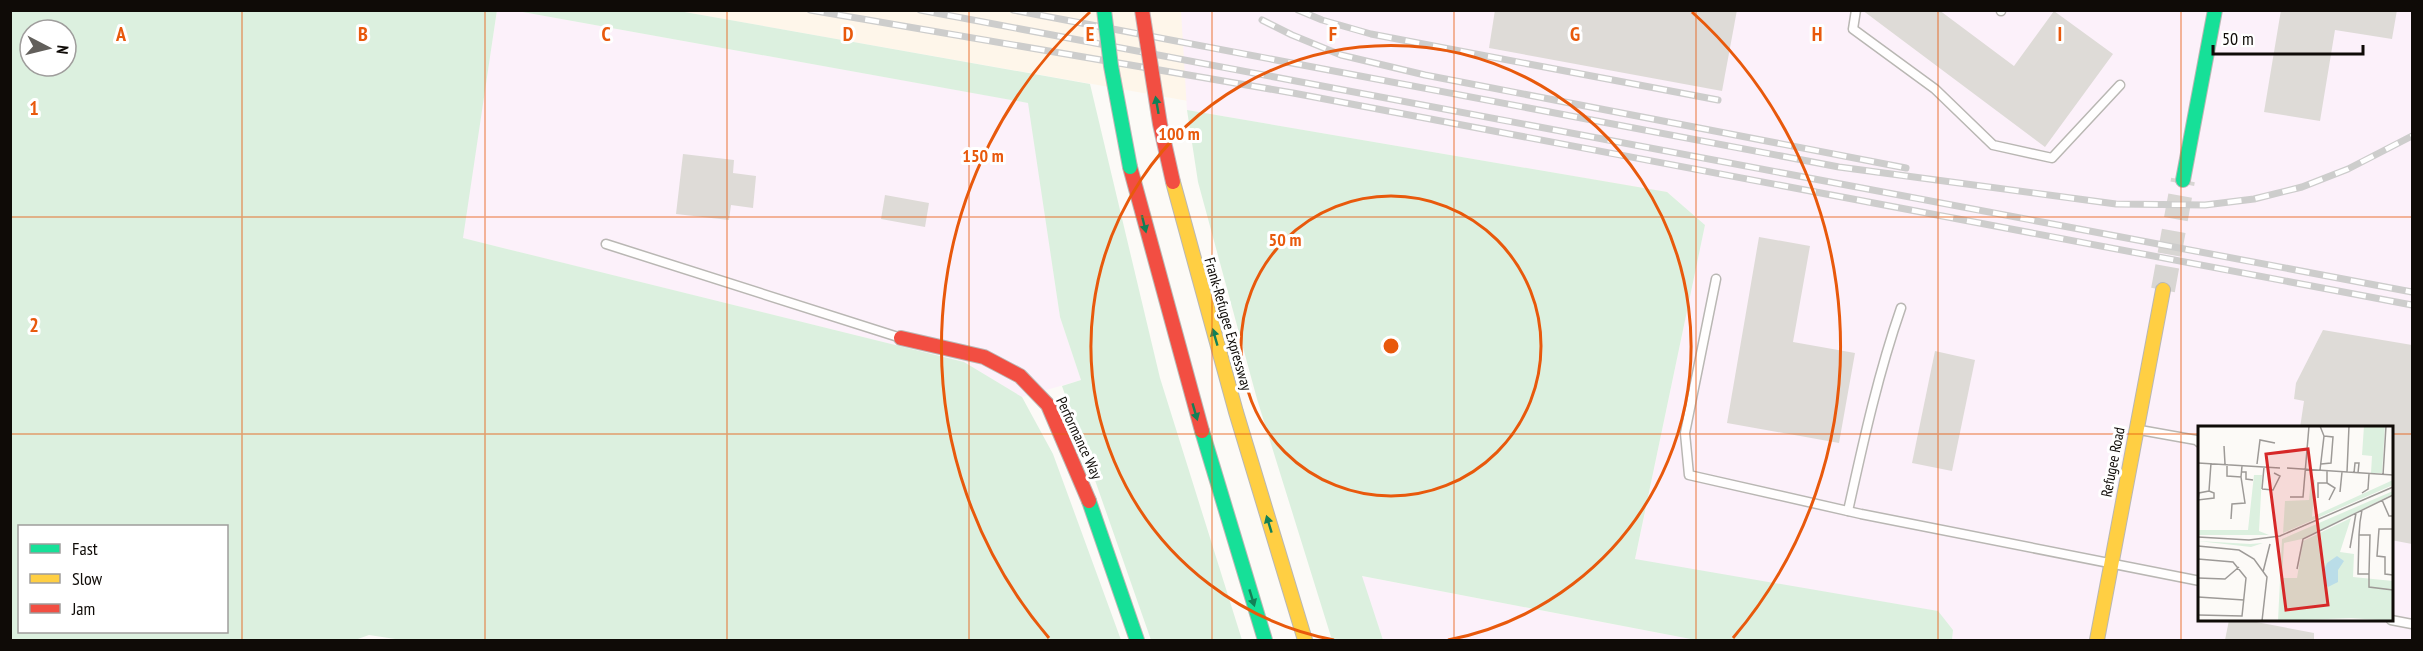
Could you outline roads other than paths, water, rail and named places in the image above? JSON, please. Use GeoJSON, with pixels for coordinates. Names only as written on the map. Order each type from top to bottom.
{"type":"FeatureCollection","features":[{"type":"Feature","properties":{"kind":"main road"},"geometry":{"type":"LineString","coordinates":[[1104,10],[1111,66],[1130,167],[1157,277],[1265,640]]}},
{"type":"Feature","properties":{"kind":"main road","name":"Frank-Refugee Expressway"},"geometry":{"type":"LineString","coordinates":[[1142,10],[1160,124],[1194,264],[1305,640]]}},
{"type":"Feature","properties":{"kind":"main road"},"geometry":{"type":"LineString","coordinates":[[2183,180],[2215,10]]}},
{"type":"Feature","properties":{"kind":"main road","name":"Refugee Road"},"geometry":{"type":"LineString","coordinates":[[2097,640],[2163,290]]}},
{"type":"Feature","properties":{"kind":"main road","name":"Performance Way"},"geometry":{"type":"LineString","coordinates":[[902,338],[984,357],[1020,376],[1048,405],[1090,504],[1137,640]]}},
{"type":"Feature","properties":{"kind":"lane"},"geometry":{"type":"LineString","coordinates":[[1856,10],[1853,29],[1935,88],[1993,145],[2052,158],[2120,85]]}},
{"type":"Feature","properties":{"kind":"lane"},"geometry":{"type":"LineString","coordinates":[[606,244],[902,338]]}},
{"type":"Feature","properties":{"kind":"lane"},"geometry":{"type":"LineString","coordinates":[[1716,279],[1685,433],[1689,475],[1848,511],[2198,581]]}},
{"type":"Feature","properties":{"kind":"lane"},"geometry":{"type":"LineString","coordinates":[[1848,511],[1877,387],[1901,308]]}},
{"type":"Feature","properties":{"kind":"lane"},"geometry":{"type":"LineString","coordinates":[[2136,429],[2198,442]]}},
{"type":"Feature","properties":{"kind":"lane"},"geometry":{"type":"LineString","coordinates":[[2393,620],[2412,624]]}},
{"type":"Feature","properties":{"kind":"tunnel"},"geometry":{"type":"LineString","coordinates":[[2163,290],[2183,180]]}},
{"type":"Feature","properties":{"kind":"railway"},"geometry":{"type":"LineString","coordinates":[[810,10],[1293,93],[2412,305]]}},
{"type":"Feature","properties":{"kind":"railway"},"geometry":{"type":"LineString","coordinates":[[920,10],[2412,292]]}},
{"type":"Feature","properties":{"kind":"railway"},"geometry":{"type":"LineString","coordinates":[[1013,10],[1839,167],[2116,204],[2205,205],[2254,199],[2302,187],[2348,169],[2412,136]]}},
{"type":"Feature","properties":{"kind":"railway"},"geometry":{"type":"LineString","coordinates":[[1298,10],[1322,20],[1371,34],[1718,100]]}},
{"type":"Feature","properties":{"kind":"railway"},"geometry":{"type":"LineString","coordinates":[[1262,20],[1341,55],[1425,75],[1906,168]]}}]}
